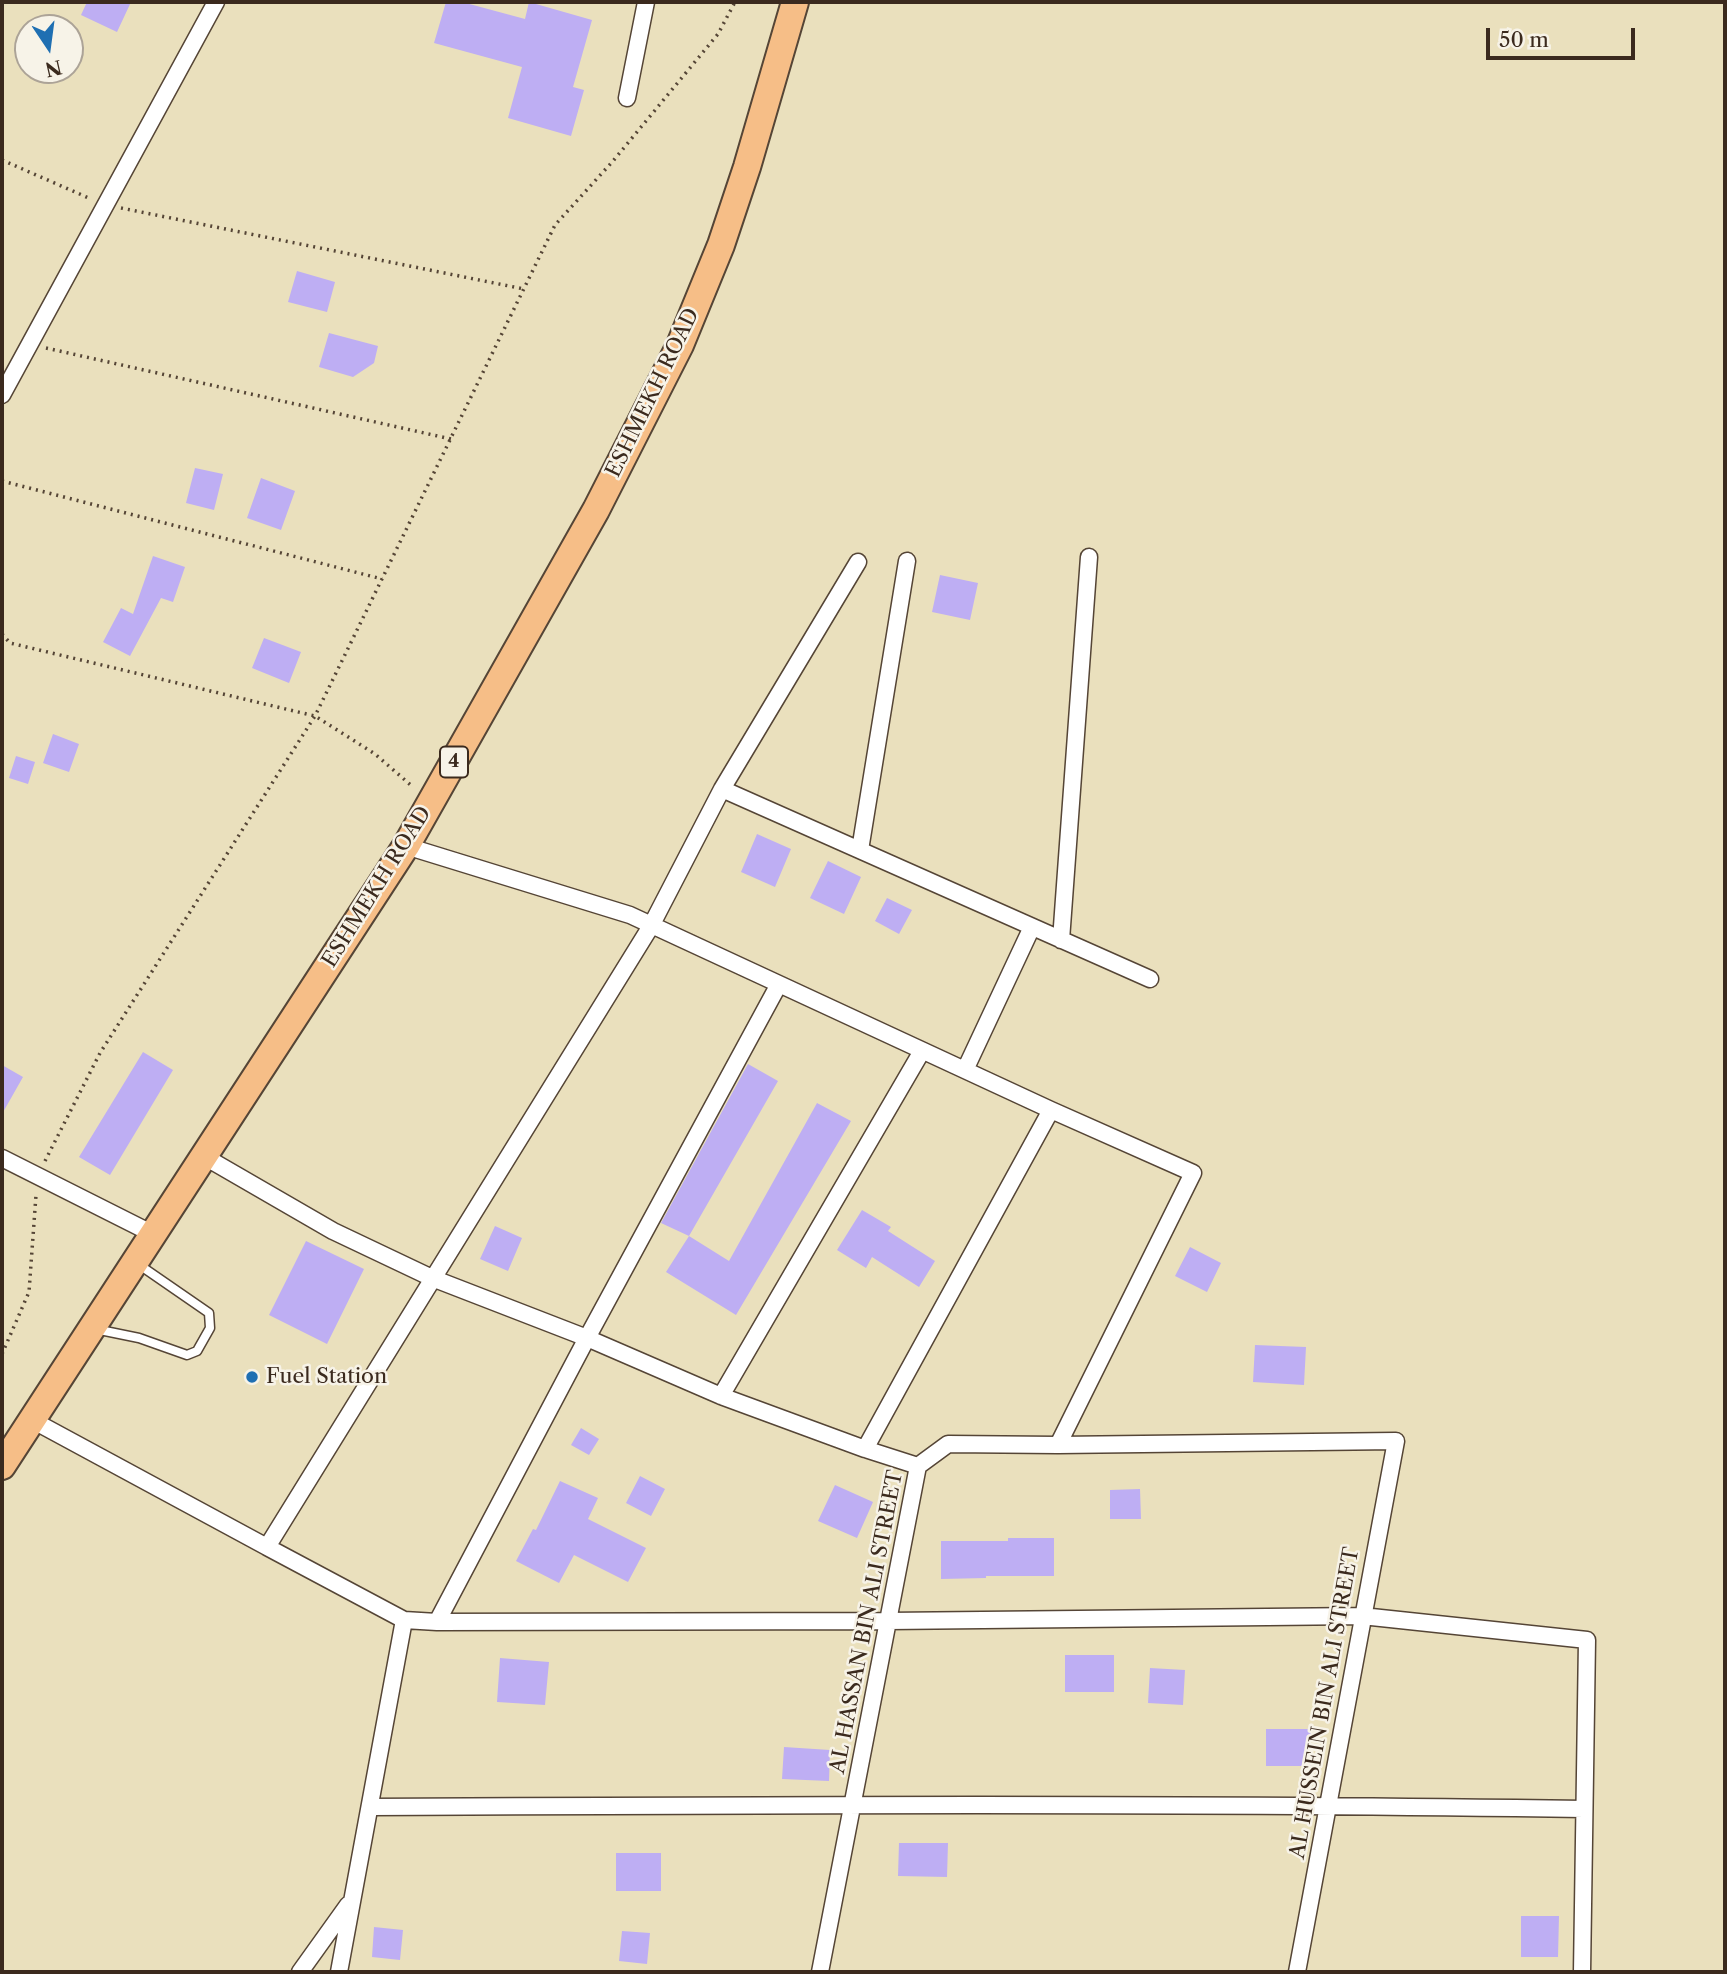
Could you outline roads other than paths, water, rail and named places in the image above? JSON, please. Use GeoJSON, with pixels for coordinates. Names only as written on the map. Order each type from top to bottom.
{"type":"FeatureCollection","features":[{"type":"Feature","properties":{"kind":"highway","name":"ESHMEKH ROAD"},"geometry":{"type":"LineString","coordinates":[[2,1466],[406,846],[596,510],[680,345],[721,245],[747,167],[795,2]]}},
{"type":"Feature","properties":{"kind":"street"},"geometry":{"type":"LineString","coordinates":[[2,395],[216,2]]}},
{"type":"Feature","properties":{"kind":"street"},"geometry":{"type":"LineString","coordinates":[[627,97],[646,2]]}},
{"type":"Feature","properties":{"kind":"street"},"geometry":{"type":"LineString","coordinates":[[1061,940],[1089,557]]}},
{"type":"Feature","properties":{"kind":"street"},"geometry":{"type":"LineString","coordinates":[[860,850],[907,561]]}},
{"type":"Feature","properties":{"kind":"street"},"geometry":{"type":"LineString","coordinates":[[267,1547],[650,926],[722,789],[858,562]]}},
{"type":"Feature","properties":{"kind":"street"},"geometry":{"type":"LineString","coordinates":[[722,789],[1150,979]]}},
{"type":"Feature","properties":{"kind":"street"},"geometry":{"type":"LineString","coordinates":[[406,846],[614,909],[1193,1173],[1058,1445]]}},
{"type":"Feature","properties":{"kind":"street"},"geometry":{"type":"LineString","coordinates":[[965,1070],[1032,927]]}},
{"type":"Feature","properties":{"kind":"street"},"geometry":{"type":"LineString","coordinates":[[437,1622],[779,984]]}},
{"type":"Feature","properties":{"kind":"street"},"geometry":{"type":"LineString","coordinates":[[721,1396],[922,1051]]}},
{"type":"Feature","properties":{"kind":"street"},"geometry":{"type":"LineString","coordinates":[[865,1450],[1051,1110]]}},
{"type":"Feature","properties":{"kind":"street"},"geometry":{"type":"LineString","coordinates":[[205,1157],[333,1231],[432,1278],[587,1338],[721,1396],[865,1450],[918,1466]]}},
{"type":"Feature","properties":{"kind":"street"},"geometry":{"type":"LineString","coordinates":[[2,1158],[153,1234]]}},
{"type":"Feature","properties":{"kind":"street"},"geometry":{"type":"LineString","coordinates":[[32,1420],[404,1619],[437,1622],[888,1621],[1362,1616],[1587,1640],[1582,1972]]}},
{"type":"Feature","properties":{"kind":"street","name":"AL HASSAN BIN ALI STREET"},"geometry":{"type":"LineString","coordinates":[[820,1972],[918,1466],[948,1444],[1396,1441]]}},
{"type":"Feature","properties":{"kind":"street","name":"AL HUSSEIN BIN ALI STREET"},"geometry":{"type":"LineString","coordinates":[[1297,1972],[1396,1441]]}},
{"type":"Feature","properties":{"kind":"street"},"geometry":{"type":"LineString","coordinates":[[339,1972],[404,1619]]}},
{"type":"Feature","properties":{"kind":"street"},"geometry":{"type":"LineString","coordinates":[[370,1807],[852,1804],[1328,1805],[1584,1809]]}},
{"type":"Feature","properties":{"kind":"street"},"geometry":{"type":"LineString","coordinates":[[300,1972],[351,1900]]}},
{"type":"Feature","properties":{"kind":"lane"},"geometry":{"type":"LineString","coordinates":[[92,1329],[139,1338],[182,1355],[193,1354],[200,1347],[210,1328],[209,1314],[135,1262]]}},
{"type":"Feature","properties":{"kind":"place","name":"Fuel Station"},"geometry":{"type":"Point","coordinates":[252,1377]}}]}
